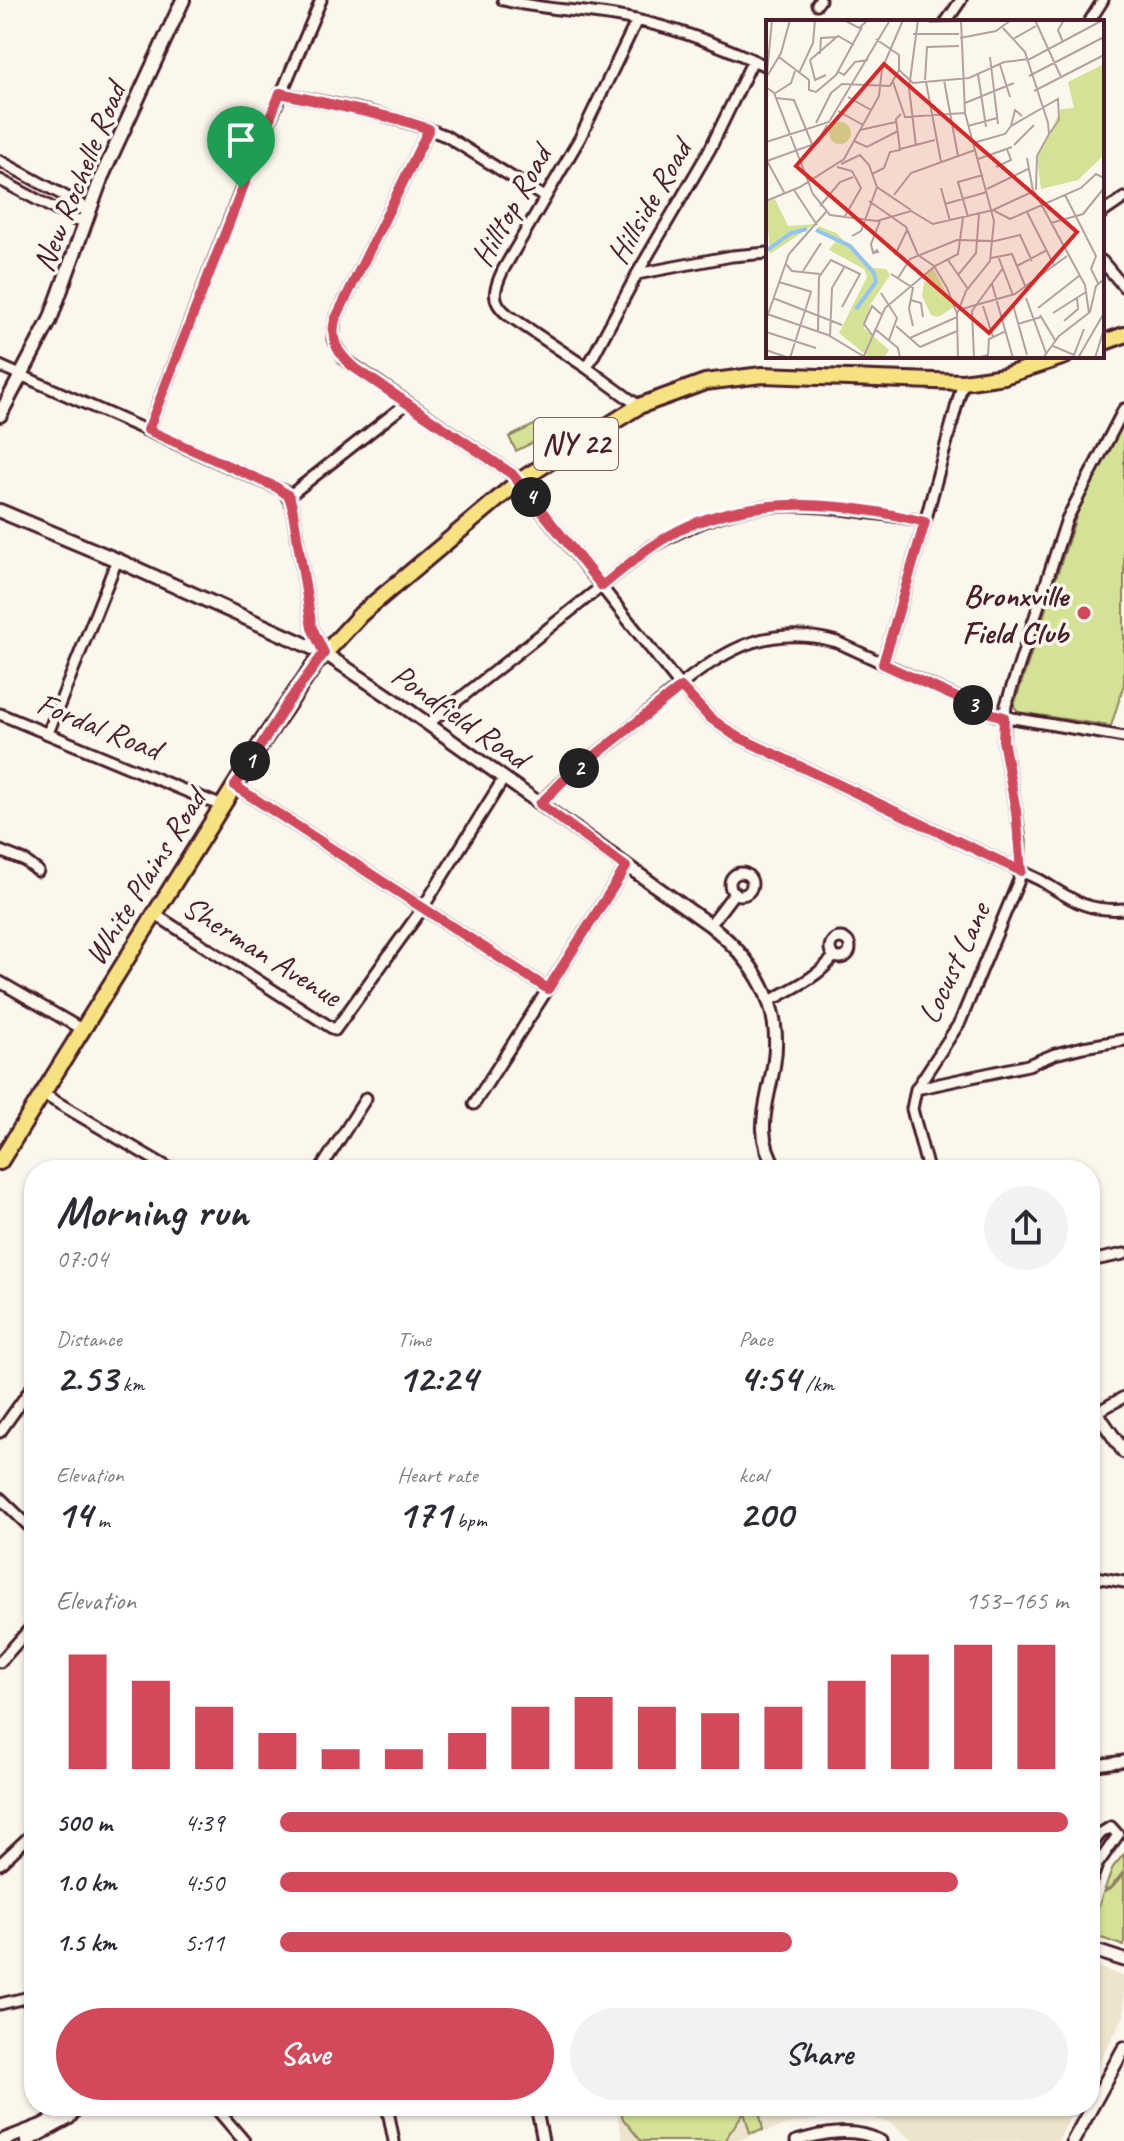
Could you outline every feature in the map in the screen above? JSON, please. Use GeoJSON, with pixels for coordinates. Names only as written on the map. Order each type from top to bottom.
{"type":"FeatureCollection","features":[{"type":"Feature","properties":{"kind":"main road","name":"New Rochelle Road"},"geometry":{"type":"LineString","coordinates":[[0,415],[50,320],[114,147],[183,0]]}},
{"type":"Feature","properties":{"kind":"main road"},"geometry":{"type":"LineString","coordinates":[[1104,342],[1124,335]]}},
{"type":"Feature","properties":{"kind":"main road","name":"NY 22"},"geometry":{"type":"LineString","coordinates":[[963,382],[1004,376],[1059,358]]}},
{"type":"Feature","properties":{"kind":"main road","name":"White Plains Road"},"geometry":{"type":"LineString","coordinates":[[2,1153],[43,1094],[287,704],[324,653],[378,599],[519,481],[639,406],[686,387],[723,378],[762,375],[963,382]]}},
{"type":"Feature","properties":{"kind":"main road","name":"Pondfield Road"},"geometry":{"type":"LineString","coordinates":[[0,511],[324,653]]}},
{"type":"Feature","properties":{"kind":"street"},"geometry":{"type":"LineString","coordinates":[[148,430],[280,93],[321,0]]}},
{"type":"Feature","properties":{"kind":"street"},"geometry":{"type":"LineString","coordinates":[[503,0],[557,11],[637,20],[690,35],[766,66]]}},
{"type":"Feature","properties":{"kind":"street"},"geometry":{"type":"LineString","coordinates":[[947,20],[961,0]]}},
{"type":"Feature","properties":{"kind":"street"},"geometry":{"type":"LineString","coordinates":[[1090,20],[1103,0]]}},
{"type":"Feature","properties":{"kind":"street","name":"Hilltop Road"},"geometry":{"type":"LineString","coordinates":[[637,20],[580,138],[503,270],[495,287],[495,299],[508,315],[639,406]]}},
{"type":"Feature","properties":{"kind":"street","name":"Hillside Road"},"geometry":{"type":"LineString","coordinates":[[587,368],[637,274],[710,149],[753,60]]}},
{"type":"Feature","properties":{"kind":"street"},"geometry":{"type":"LineString","coordinates":[[280,93],[398,119],[429,129],[446,136],[544,197]]}},
{"type":"Feature","properties":{"kind":"street"},"geometry":{"type":"LineString","coordinates":[[429,129],[335,320],[332,332],[335,345],[344,359],[512,474],[681,687],[709,717],[734,735],[1021,871],[1078,904],[1108,910],[1124,909]]}},
{"type":"Feature","properties":{"kind":"street"},"geometry":{"type":"LineString","coordinates":[[0,161],[83,206],[87,218],[75,220],[0,180]]}},
{"type":"Feature","properties":{"kind":"street"},"geometry":{"type":"LineString","coordinates":[[1104,212],[1124,198]]}},
{"type":"Feature","properties":{"kind":"street"},"geometry":{"type":"LineString","coordinates":[[637,274],[732,256],[766,253]]}},
{"type":"Feature","properties":{"kind":"street"},"geometry":{"type":"LineString","coordinates":[[1104,263],[1124,287]]}},
{"type":"Feature","properties":{"kind":"street"},"geometry":{"type":"LineString","coordinates":[[0,366],[276,487],[289,496],[312,628],[324,653]]}},
{"type":"Feature","properties":{"kind":"street"},"geometry":{"type":"LineString","coordinates":[[883,664],[963,382]]}},
{"type":"Feature","properties":{"kind":"street"},"geometry":{"type":"LineString","coordinates":[[289,496],[407,403]]}},
{"type":"Feature","properties":{"kind":"street","name":"Locust Lane"},"geometry":{"type":"LineString","coordinates":[[916,1089],[960,1022],[1021,871],[1016,811],[1003,740],[1004,717],[1067,519],[1124,409]]}},
{"type":"Feature","properties":{"kind":"street"},"geometry":{"type":"LineString","coordinates":[[428,724],[651,547],[686,527],[745,508],[801,504],[925,522]]}},
{"type":"Feature","properties":{"kind":"street"},"geometry":{"type":"LineString","coordinates":[[48,733],[117,560]]}},
{"type":"Feature","properties":{"kind":"street"},"geometry":{"type":"LineString","coordinates":[[540,804],[563,781],[715,661],[753,642],[793,635],[818,636],[837,642],[990,713],[1124,737]]}},
{"type":"Feature","properties":{"kind":"street","name":"Pondfield Road"},"geometry":{"type":"LineString","coordinates":[[324,653],[710,925],[745,956],[764,988],[775,1027],[775,1060],[762,1123],[763,1146],[771,1160]]}},
{"type":"Feature","properties":{"kind":"street","name":"Fordal Road"},"geometry":{"type":"LineString","coordinates":[[0,714],[222,806]]}},
{"type":"Feature","properties":{"kind":"street"},"geometry":{"type":"LineString","coordinates":[[422,909],[504,778]]}},
{"type":"Feature","properties":{"kind":"street"},"geometry":{"type":"LineString","coordinates":[[235,786],[548,989]]}},
{"type":"Feature","properties":{"kind":"street"},"geometry":{"type":"LineString","coordinates":[[0,851],[25,861],[38,871]]}},
{"type":"Feature","properties":{"kind":"street"},"geometry":{"type":"LineString","coordinates":[[474,1104],[626,867]]}},
{"type":"Feature","properties":{"kind":"street"},"geometry":{"type":"LineString","coordinates":[[710,925],[735,892]]}},
{"type":"Feature","properties":{"kind":"street","name":"Sherman Avenue"},"geometry":{"type":"LineString","coordinates":[[156,915],[335,1030],[422,909]]}},
{"type":"Feature","properties":{"kind":"street"},"geometry":{"type":"LineString","coordinates":[[768,1002],[812,977],[834,956]]}},
{"type":"Feature","properties":{"kind":"street"},"geometry":{"type":"LineString","coordinates":[[0,982],[83,1030]]}},
{"type":"Feature","properties":{"kind":"street"},"geometry":{"type":"LineString","coordinates":[[925,1160],[912,1109],[916,1089],[1028,1065],[1083,1047],[1124,1040]]}},
{"type":"Feature","properties":{"kind":"street"},"geometry":{"type":"LineString","coordinates":[[43,1094],[155,1160]]}},
{"type":"Feature","properties":{"kind":"street"},"geometry":{"type":"LineString","coordinates":[[326,1160],[366,1098]]}},
{"type":"Feature","properties":{"kind":"street"},"geometry":{"type":"LineString","coordinates":[[1100,1259],[1124,1254]]}},
{"type":"Feature","properties":{"kind":"street"},"geometry":{"type":"LineString","coordinates":[[1100,1407],[1124,1397]]}},
{"type":"Feature","properties":{"kind":"street"},"geometry":{"type":"LineString","coordinates":[[0,1432],[24,1398]]}},
{"type":"Feature","properties":{"kind":"street"},"geometry":{"type":"LineString","coordinates":[[1100,1420],[1124,1452]]}},
{"type":"Feature","properties":{"kind":"street"},"geometry":{"type":"LineString","coordinates":[[0,1498],[24,1521]]}},
{"type":"Feature","properties":{"kind":"street"},"geometry":{"type":"LineString","coordinates":[[1100,1578],[1124,1582]]}},
{"type":"Feature","properties":{"kind":"street"},"geometry":{"type":"LineString","coordinates":[[0,1662],[24,1635]]}},
{"type":"Feature","properties":{"kind":"street"},"geometry":{"type":"LineString","coordinates":[[1100,1765],[1124,1761]]}},
{"type":"Feature","properties":{"kind":"street"},"geometry":{"type":"LineString","coordinates":[[1100,1835],[1111,1827],[1118,1835],[1100,1861]]}},
{"type":"Feature","properties":{"kind":"street"},"geometry":{"type":"LineString","coordinates":[[0,1864],[24,1841]]}},
{"type":"Feature","properties":{"kind":"street"},"geometry":{"type":"LineString","coordinates":[[1100,1952],[1124,1960]]}},
{"type":"Feature","properties":{"kind":"street"},"geometry":{"type":"LineString","coordinates":[[0,2004],[24,1998]]}},
{"type":"Feature","properties":{"kind":"street"},"geometry":{"type":"LineString","coordinates":[[1100,2092],[1124,2048]]}},
{"type":"Feature","properties":{"kind":"street"},"geometry":{"type":"LineString","coordinates":[[1,2141],[59,2116]]}},
{"type":"Feature","properties":{"kind":"street"},"geometry":{"type":"LineString","coordinates":[[27,2141],[70,2116]]}},
{"type":"Feature","properties":{"kind":"street"},"geometry":{"type":"LineString","coordinates":[[223,2116],[244,2141]]}},
{"type":"Feature","properties":{"kind":"street"},"geometry":{"type":"LineString","coordinates":[[389,2116],[394,2141]]}},
{"type":"Feature","properties":{"kind":"street"},"geometry":{"type":"LineString","coordinates":[[538,2116],[543,2141]]}},
{"type":"Feature","properties":{"kind":"street"},"geometry":{"type":"LineString","coordinates":[[1073,2141],[1087,2116]]}},
{"type":"Feature","properties":{"kind":"street"},"geometry":{"type":"LineString","coordinates":[[796,2141],[847,2133],[866,2135],[881,2141]]}},
{"type":"Feature","properties":{"kind":"shaded area"},"geometry":{"type":"Polygon","coordinates":[[[1100,1967],[1124,1977],[1124,2016],[1100,2060],[1100,1967]]]}},
{"type":"Feature","properties":{"kind":"shaded area"},"geometry":{"type":"Polygon","coordinates":[[[617,2116],[847,2116],[793,2123],[735,2141],[623,2141],[617,2116]]]}},
{"type":"Feature","properties":{"kind":"shaded area"},"geometry":{"type":"Polygon","coordinates":[[[868,2116],[1071,2116],[1058,2141],[914,2141],[890,2123],[868,2116]]]}},
{"type":"Feature","properties":{"kind":"green space"},"geometry":{"type":"Polygon","coordinates":[[[540,422],[546,436],[516,451],[509,437],[540,422]]]}},
{"type":"Feature","properties":{"kind":"green space","name":"Bronxville Field Club"},"geometry":{"type":"Polygon","coordinates":[[[1124,422],[1124,684],[1111,726],[1018,712],[1014,706],[1080,505],[1124,422]]]}},
{"type":"Feature","properties":{"kind":"green space"},"geometry":{"type":"Polygon","coordinates":[[[1124,1854],[1124,1871],[1104,1891],[1113,1867],[1124,1854]]]}},
{"type":"Feature","properties":{"kind":"green space"},"geometry":{"type":"Polygon","coordinates":[[[1124,1874],[1124,1946],[1100,1938],[1100,1902],[1103,1893],[1124,1874]]]}},
{"type":"Feature","properties":{"kind":"green space"},"geometry":{"type":"Polygon","coordinates":[[[622,2116],[741,2116],[724,2141],[641,2141],[622,2116]]]}},
{"type":"Feature","properties":{"kind":"green space"},"geometry":{"type":"Polygon","coordinates":[[[745,2116],[760,2116],[763,2130],[750,2133],[745,2116]]]}},
{"type":"Feature","properties":{"kind":"place","name":"Bronxville Field Club"},"geometry":{"type":"Point","coordinates":[1084,613]}},
{"type":"Feature","properties":{"kind":"route"},"geometry":{"type":"LineString","coordinates":[[280,93],[398,119],[429,129],[335,320],[332,332],[335,345],[352,366],[512,474],[602,586],[651,547],[686,527],[745,508],[801,504],[925,522],[883,664],[1004,717],[1003,740],[1016,811],[1021,871],[734,735],[709,717],[681,687],[563,781],[540,804],[626,867],[548,989],[235,786],[324,653],[312,628],[292,506],[284,491],[148,430],[241,188],[280,93]]}}]}
